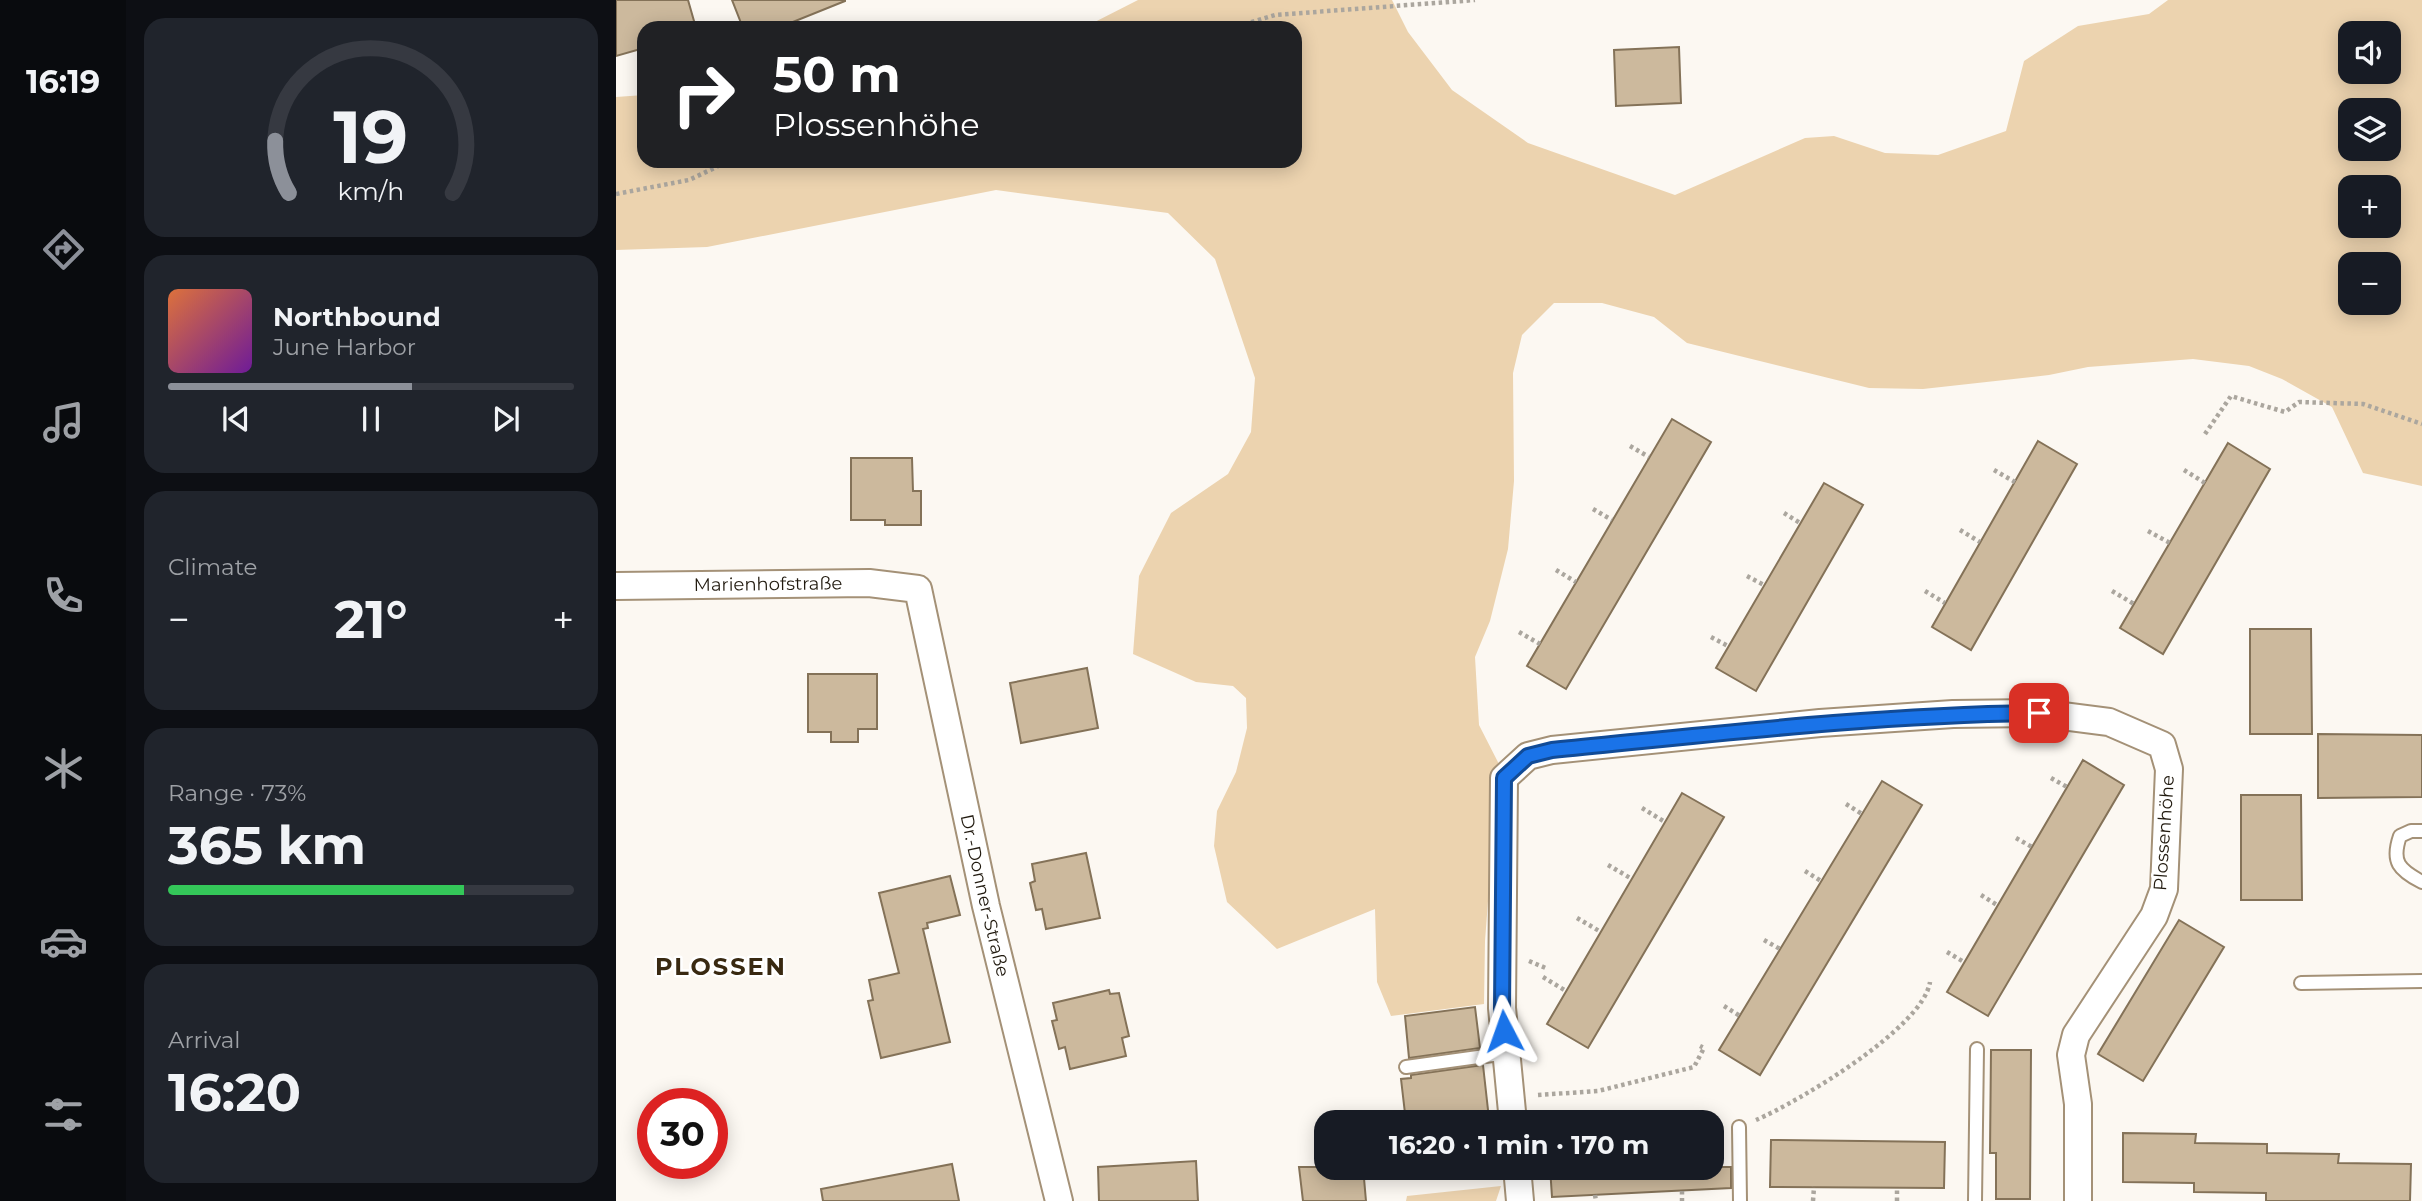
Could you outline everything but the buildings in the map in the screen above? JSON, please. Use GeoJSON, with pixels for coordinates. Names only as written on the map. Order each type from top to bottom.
{"type":"FeatureCollection","features":[{"type":"Feature","properties":{"kind":"street","name":"Marienhofstraße"},"geometry":{"type":"LineString","coordinates":[[616,586],[869,583],[918,589]]}},
{"type":"Feature","properties":{"kind":"street","name":"Dr.-Donner-Straße"},"geometry":{"type":"LineString","coordinates":[[918,589],[986,906],[1059,1201]]}},
{"type":"Feature","properties":{"kind":"street","name":"Plossenhöhe"},"geometry":{"type":"LineString","coordinates":[[1512,1109],[1502,1008],[1504,778],[1528,756],[1552,750],[1806,724],[1953,714],[2039,713],[2109,722],[2162,745],[2169,769],[2164,889],[2154,916],[2076,1035],[2071,1055],[2078,1104],[2078,1201]]}},
{"type":"Feature","properties":{"kind":"street"},"geometry":{"type":"LineString","coordinates":[[1518,1180],[1520,1201]]}},
{"type":"Feature","properties":{"kind":"lane"},"geometry":{"type":"LineString","coordinates":[[2422,831],[2411,831],[2400,836],[2395,852],[2399,866],[2422,882]]}},
{"type":"Feature","properties":{"kind":"lane"},"geometry":{"type":"LineString","coordinates":[[2301,983],[2422,981]]}},
{"type":"Feature","properties":{"kind":"lane"},"geometry":{"type":"LineString","coordinates":[[1975,1201],[1977,1049]]}},
{"type":"Feature","properties":{"kind":"lane"},"geometry":{"type":"LineString","coordinates":[[1406,1068],[1507,1053]]}},
{"type":"Feature","properties":{"kind":"lane"},"geometry":{"type":"LineString","coordinates":[[1739,1128],[1740,1201]]}},
{"type":"Feature","properties":{"kind":"path"},"geometry":{"type":"LineString","coordinates":[[1255,21],[1275,15],[1475,0]]}},
{"type":"Feature","properties":{"kind":"path"},"geometry":{"type":"LineString","coordinates":[[616,194],[690,180],[715,168]]}},
{"type":"Feature","properties":{"kind":"path"},"geometry":{"type":"LineString","coordinates":[[2205,434],[2231,396],[2285,412],[2299,402],[2363,404],[2422,424]]}},
{"type":"Feature","properties":{"kind":"path"},"geometry":{"type":"LineString","coordinates":[[1630,446],[1649,457]]}},
{"type":"Feature","properties":{"kind":"path"},"geometry":{"type":"LineString","coordinates":[[1994,470],[2015,482]]}},
{"type":"Feature","properties":{"kind":"path"},"geometry":{"type":"LineString","coordinates":[[2184,470],[2205,482]]}},
{"type":"Feature","properties":{"kind":"path"},"geometry":{"type":"LineString","coordinates":[[1593,509],[1612,520]]}},
{"type":"Feature","properties":{"kind":"path"},"geometry":{"type":"LineString","coordinates":[[1784,513],[1800,523]]}},
{"type":"Feature","properties":{"kind":"path"},"geometry":{"type":"LineString","coordinates":[[1960,530],[1980,542]]}},
{"type":"Feature","properties":{"kind":"path"},"geometry":{"type":"LineString","coordinates":[[2148,531],[2170,543]]}},
{"type":"Feature","properties":{"kind":"path"},"geometry":{"type":"LineString","coordinates":[[1556,570],[1576,582]]}},
{"type":"Feature","properties":{"kind":"path"},"geometry":{"type":"LineString","coordinates":[[1747,576],[1764,586]]}},
{"type":"Feature","properties":{"kind":"path"},"geometry":{"type":"LineString","coordinates":[[1925,591],[1945,603]]}},
{"type":"Feature","properties":{"kind":"path"},"geometry":{"type":"LineString","coordinates":[[2112,591],[2134,604]]}},
{"type":"Feature","properties":{"kind":"path"},"geometry":{"type":"LineString","coordinates":[[1520,632],[1539,644]]}},
{"type":"Feature","properties":{"kind":"path"},"geometry":{"type":"LineString","coordinates":[[1712,637],[1728,646]]}},
{"type":"Feature","properties":{"kind":"path"},"geometry":{"type":"LineString","coordinates":[[2051,778],[2067,787]]}},
{"type":"Feature","properties":{"kind":"path"},"geometry":{"type":"LineString","coordinates":[[1846,804],[1862,814]]}},
{"type":"Feature","properties":{"kind":"path"},"geometry":{"type":"LineString","coordinates":[[1642,808],[1665,822]]}},
{"type":"Feature","properties":{"kind":"path"},"geometry":{"type":"LineString","coordinates":[[2016,838],[2032,847]]}},
{"type":"Feature","properties":{"kind":"path"},"geometry":{"type":"LineString","coordinates":[[1608,865],[1632,879]]}},
{"type":"Feature","properties":{"kind":"path"},"geometry":{"type":"LineString","coordinates":[[1805,872],[1821,881]]}},
{"type":"Feature","properties":{"kind":"path"},"geometry":{"type":"LineString","coordinates":[[1981,895],[1997,905]]}},
{"type":"Feature","properties":{"kind":"path"},"geometry":{"type":"LineString","coordinates":[[1577,918],[1601,932]]}},
{"type":"Feature","properties":{"kind":"path"},"geometry":{"type":"LineString","coordinates":[[1764,940],[1780,949]]}},
{"type":"Feature","properties":{"kind":"path"},"geometry":{"type":"LineString","coordinates":[[1947,952],[1964,962]]}},
{"type":"Feature","properties":{"kind":"path"},"geometry":{"type":"LineString","coordinates":[[1543,977],[1566,991]]}},
{"type":"Feature","properties":{"kind":"path"},"geometry":{"type":"LineString","coordinates":[[1739,1128],[1777,1111],[1847,1069],[1914,1010],[1929,988],[1930,982]]}},
{"type":"Feature","properties":{"kind":"path"},"geometry":{"type":"LineString","coordinates":[[1724,1006],[1740,1016]]}},
{"type":"Feature","properties":{"kind":"path"},"geometry":{"type":"LineString","coordinates":[[1512,1109],[1694,1068],[1704,1048],[1700,1046]]}},
{"type":"Feature","properties":{"kind":"path"},"geometry":{"type":"LineString","coordinates":[[1814,1187],[1814,1201]]}},
{"type":"Feature","properties":{"kind":"path"},"geometry":{"type":"LineString","coordinates":[[1897,1188],[1897,1201]]}},
{"type":"Feature","properties":{"kind":"path"},"geometry":{"type":"LineString","coordinates":[[1682,1191],[1682,1201]]}},
{"type":"Feature","properties":{"kind":"shaded area"},"geometry":{"type":"Polygon","coordinates":[[[1138,0],[1392,0],[1408,32],[1452,90],[1528,143],[1675,195],[1805,138],[1834,136],[1885,153],[1938,155],[2006,131],[2024,61],[2078,26],[2149,14],[2168,0],[2422,0],[2422,486],[2363,473],[2332,407],[2282,379],[2249,366],[2193,359],[2088,367],[2049,375],[1923,389],[1869,388],[1687,343],[1654,317],[1602,303],[1554,303],[1522,335],[1513,373],[1514,481],[1508,549],[1490,621],[1475,657],[1479,725],[1502,770],[1497,782],[1485,941],[1484,1004],[1391,1016],[1377,982],[1375,909],[1277,949],[1227,902],[1214,846],[1217,811],[1236,772],[1247,728],[1246,698],[1233,686],[1196,682],[1133,654],[1139,576],[1171,513],[1228,474],[1251,432],[1255,378],[1215,259],[1168,213],[996,190],[707,247],[616,250],[616,97],[637,96],[637,168],[1302,168],[1302,21],[1097,21],[1138,0]]]}},
{"type":"Feature","properties":{"kind":"shaded area"},"geometry":{"type":"Polygon","coordinates":[[[1501,1186],[1496,1201],[1406,1201],[1407,1196],[1501,1186]]]}},
{"type":"Feature","properties":{"kind":"district","name":"PLOSSEN"},"geometry":{"type":"Point","coordinates":[721,967]}},
{"type":"Feature","properties":{"kind":"route"},"geometry":{"type":"LineString","coordinates":[[1504,1031],[1504,778],[1528,756],[1552,750],[1820,723],[1953,714],[2039,713]]}}]}
